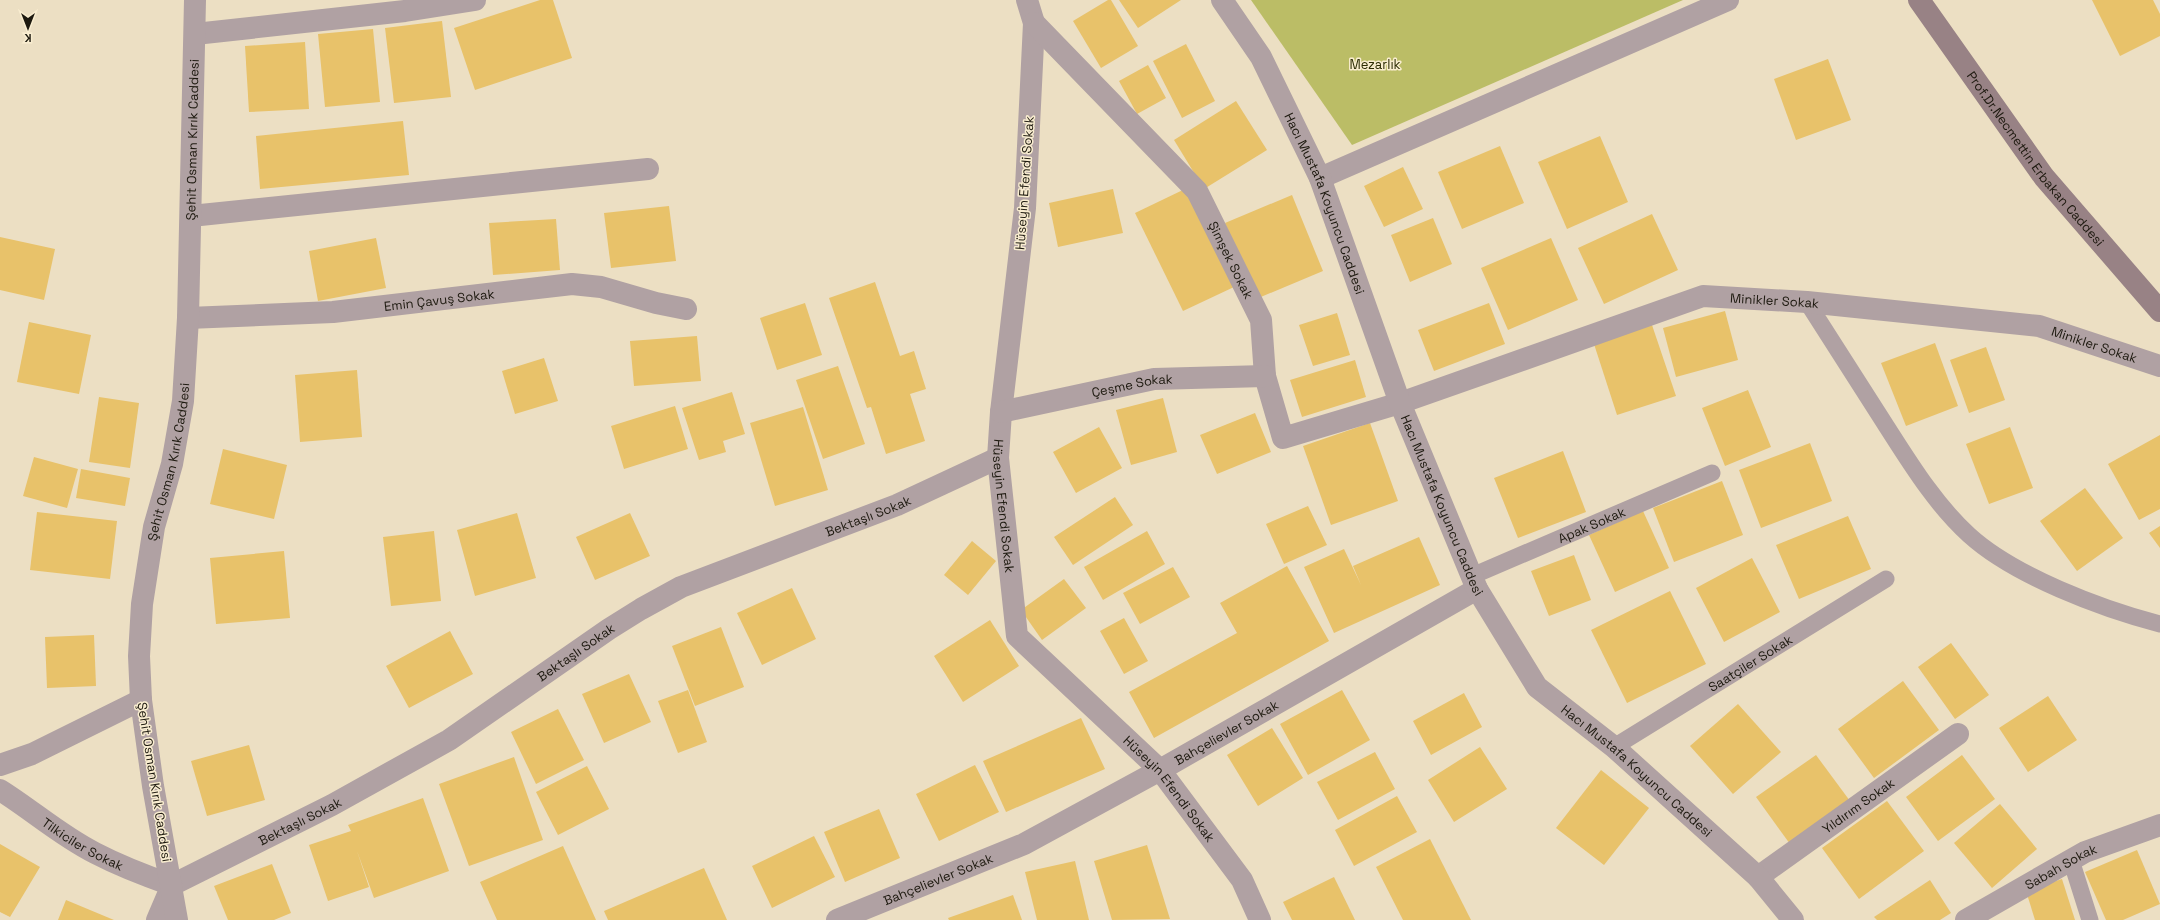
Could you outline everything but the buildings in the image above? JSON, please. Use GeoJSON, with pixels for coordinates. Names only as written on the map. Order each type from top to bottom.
{"type":"FeatureCollection","features":[{"type":"Feature","properties":{"kind":"main road","name":"Prof.Dr.Necmettin Erbakan Caddesi"},"geometry":{"type":"LineString","coordinates":[[1919,0],[2044,177],[2160,311]]}},
{"type":"Feature","properties":{"kind":"street","name":"Şehit Osman Kırık Caddesi"},"geometry":{"type":"LineString","coordinates":[[177,920],[172,885],[153,786],[142,700],[139,656],[142,604],[154,527],[172,464],[183,401],[188,318],[195,0]]}},
{"type":"Feature","properties":{"kind":"street"},"geometry":{"type":"LineString","coordinates":[[195,34],[404,12],[475,0]]}},
{"type":"Feature","properties":{"kind":"street","name":"Hüseyin Efendi Sokak"},"geometry":{"type":"LineString","coordinates":[[1027,0],[1034,23],[1025,208],[1001,412],[998,458],[1017,636],[1160,770],[1242,880],[1260,920]]}},
{"type":"Feature","properties":{"kind":"street","name":"Hacı Mustafa Koyuncu Caddesi"},"geometry":{"type":"LineString","coordinates":[[1222,0],[1260,57],[1320,178],[1400,402],[1474,582],[1537,687],[1614,747],[1758,877],[1793,920]]}},
{"type":"Feature","properties":{"kind":"street"},"geometry":{"type":"LineString","coordinates":[[1320,178],[1728,0]]}},
{"type":"Feature","properties":{"kind":"street","name":"Şimşek Sokak"},"geometry":{"type":"LineString","coordinates":[[1034,23],[1197,190],[1261,320],[1265,376],[1283,438],[1400,402]]}},
{"type":"Feature","properties":{"kind":"street"},"geometry":{"type":"LineString","coordinates":[[191,216],[648,169]]}},
{"type":"Feature","properties":{"kind":"street","name":"Emin Çavuş Sokak"},"geometry":{"type":"LineString","coordinates":[[188,318],[333,312],[572,284],[601,287],[656,303],[686,309]]}},
{"type":"Feature","properties":{"kind":"street","name":"Minikler Sokak"},"geometry":{"type":"LineString","coordinates":[[1400,402],[1703,296],[1807,302],[2039,326],[2160,366]]}},
{"type":"Feature","properties":{"kind":"street","name":"Çeşme Sokak"},"geometry":{"type":"LineString","coordinates":[[1001,412],[1154,379],[1265,376]]}},
{"type":"Feature","properties":{"kind":"street","name":"Bektaşlı Sokak"},"geometry":{"type":"LineString","coordinates":[[172,885],[332,805],[449,740],[609,629],[681,587],[890,508],[998,458]]}},
{"type":"Feature","properties":{"kind":"street","name":"Bahçelievler Sokak"},"geometry":{"type":"LineString","coordinates":[[837,920],[1024,844],[1160,770],[1474,582]]}},
{"type":"Feature","properties":{"kind":"street"},"geometry":{"type":"LineString","coordinates":[[0,765],[32,754],[142,700]]}},
{"type":"Feature","properties":{"kind":"street","name":"Yıldırım Sokak"},"geometry":{"type":"LineString","coordinates":[[1758,877],[1958,734]]}},
{"type":"Feature","properties":{"kind":"street","name":"Tilkiciler Sokak"},"geometry":{"type":"LineString","coordinates":[[0,790],[55,829],[94,853],[130,870],[172,885]]}},
{"type":"Feature","properties":{"kind":"street","name":"Sabah Sokak"},"geometry":{"type":"LineString","coordinates":[[1966,920],[2085,852],[2160,825]]}},
{"type":"Feature","properties":{"kind":"street"},"geometry":{"type":"LineString","coordinates":[[157,920],[172,885]]}},
{"type":"Feature","properties":{"kind":"lane"},"geometry":{"type":"LineString","coordinates":[[1807,302],[1918,475],[1942,506],[1970,536],[2005,561],[2050,584],[2104,608],[2160,624]]}},
{"type":"Feature","properties":{"kind":"lane","name":"Apak Sokak"},"geometry":{"type":"LineString","coordinates":[[1474,582],[1712,473]]}},
{"type":"Feature","properties":{"kind":"lane","name":"Saatçiler Sokak"},"geometry":{"type":"LineString","coordinates":[[1614,747],[1886,579]]}},
{"type":"Feature","properties":{"kind":"lane"},"geometry":{"type":"LineString","coordinates":[[2070,860],[2090,920]]}},
{"type":"Feature","properties":{"kind":"green space","name":"Mezarlık"},"geometry":{"type":"Polygon","coordinates":[[[1251,0],[1683,0],[1352,145],[1251,0]]]}}]}
